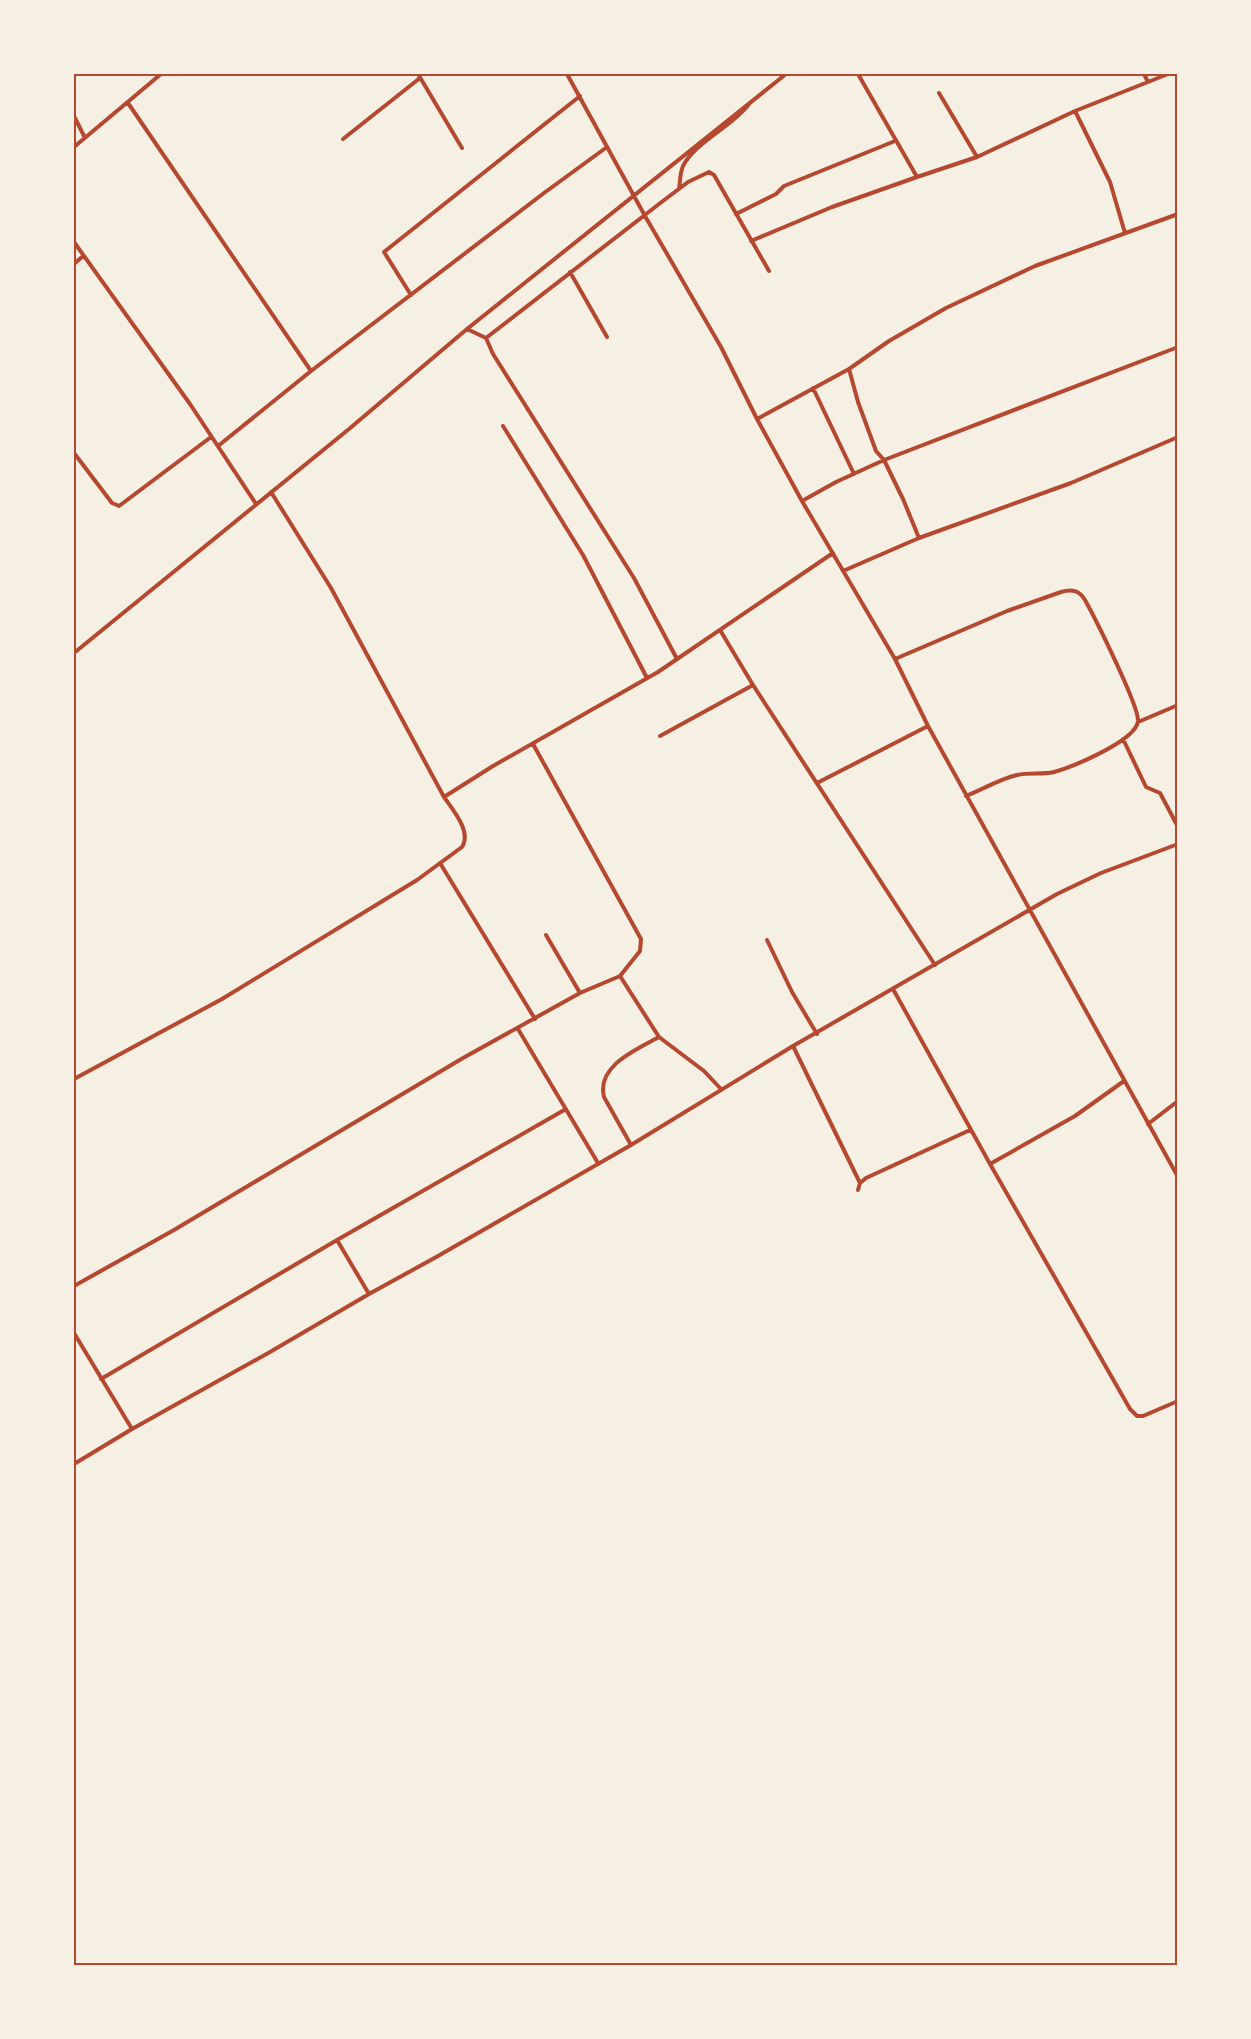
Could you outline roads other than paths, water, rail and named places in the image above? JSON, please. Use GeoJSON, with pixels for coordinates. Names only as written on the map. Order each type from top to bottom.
{"type":"FeatureCollection","features":[{"type":"Feature","properties":{"kind":"street"},"geometry":{"type":"LineString","coordinates":[[74,147],[84,136],[128,103],[159,74]]}},
{"type":"Feature","properties":{"kind":"street"},"geometry":{"type":"LineString","coordinates":[[567,74],[645,216],[721,347],[802,501],[895,658],[966,796],[1178,1177]]}},
{"type":"Feature","properties":{"kind":"street"},"geometry":{"type":"LineString","coordinates":[[74,653],[633,194],[786,74]]}},
{"type":"Feature","properties":{"kind":"street"},"geometry":{"type":"LineString","coordinates":[[858,74],[917,177]]}},
{"type":"Feature","properties":{"kind":"street"},"geometry":{"type":"LineString","coordinates":[[1144,74],[1148,82]]}},
{"type":"Feature","properties":{"kind":"street"},"geometry":{"type":"LineString","coordinates":[[751,241],[832,207],[977,157],[1075,111],[1168,74]]}},
{"type":"Feature","properties":{"kind":"street"},"geometry":{"type":"LineString","coordinates":[[343,139],[419,76],[462,148]]}},
{"type":"Feature","properties":{"kind":"street"},"geometry":{"type":"LineString","coordinates":[[939,93],[977,157]]}},
{"type":"Feature","properties":{"kind":"street"},"geometry":{"type":"LineString","coordinates":[[411,295],[384,252],[580,96]]}},
{"type":"Feature","properties":{"kind":"street"},"geometry":{"type":"LineString","coordinates":[[679,190],[681,173],[687,160],[737,117],[753,99]]}},
{"type":"Feature","properties":{"kind":"street"},"geometry":{"type":"LineString","coordinates":[[128,103],[311,371]]}},
{"type":"Feature","properties":{"kind":"street"},"geometry":{"type":"LineString","coordinates":[[1075,111],[1110,182],[1125,233]]}},
{"type":"Feature","properties":{"kind":"street"},"geometry":{"type":"LineString","coordinates":[[74,116],[84,136]]}},
{"type":"Feature","properties":{"kind":"street"},"geometry":{"type":"LineString","coordinates":[[736,214],[776,194],[784,186],[895,141]]}},
{"type":"Feature","properties":{"kind":"street"},"geometry":{"type":"LineString","coordinates":[[218,446],[311,371],[607,147]]}},
{"type":"Feature","properties":{"kind":"street"},"geometry":{"type":"LineString","coordinates":[[486,338],[688,182],[709,172],[714,175],[769,271]]}},
{"type":"Feature","properties":{"kind":"street"},"geometry":{"type":"LineString","coordinates":[[757,419],[849,369],[890,341],[946,308],[1035,266],[1178,214]]}},
{"type":"Feature","properties":{"kind":"street"},"geometry":{"type":"LineString","coordinates":[[74,242],[190,404],[256,504]]}},
{"type":"Feature","properties":{"kind":"street"},"geometry":{"type":"LineString","coordinates":[[74,264],[83,256]]}},
{"type":"Feature","properties":{"kind":"street"},"geometry":{"type":"LineString","coordinates":[[570,272],[607,337]]}},
{"type":"Feature","properties":{"kind":"street"},"geometry":{"type":"LineString","coordinates":[[467,329],[486,338],[493,354],[557,459],[634,578],[677,659]]}},
{"type":"Feature","properties":{"kind":"street"},"geometry":{"type":"LineString","coordinates":[[802,501],[884,460],[1178,347]]}},
{"type":"Feature","properties":{"kind":"street"},"geometry":{"type":"LineString","coordinates":[[849,369],[876,451],[884,460],[917,534]]}},
{"type":"Feature","properties":{"kind":"street"},"geometry":{"type":"LineString","coordinates":[[813,388],[854,474]]}},
{"type":"Feature","properties":{"kind":"street"},"geometry":{"type":"LineString","coordinates":[[503,426],[583,555],[647,678]]}},
{"type":"Feature","properties":{"kind":"street"},"geometry":{"type":"LineString","coordinates":[[74,453],[112,503],[119,506],[211,437]]}},
{"type":"Feature","properties":{"kind":"street"},"geometry":{"type":"LineString","coordinates":[[843,571],[917,534],[1071,483],[1178,437]]}},
{"type":"Feature","properties":{"kind":"street"},"geometry":{"type":"LineString","coordinates":[[74,1078],[222,999],[417,880],[466,842],[464,829],[444,797],[331,588],[271,492]]}},
{"type":"Feature","properties":{"kind":"street"},"geometry":{"type":"LineString","coordinates":[[444,797],[647,678],[833,553]]}},
{"type":"Feature","properties":{"kind":"street"},"geometry":{"type":"LineString","coordinates":[[895,658],[1007,611],[1061,592],[1075,591],[1082,595],[1094,616],[1130,695],[1138,722],[1134,730],[1108,749],[1059,770],[1019,774],[966,796]]}},
{"type":"Feature","properties":{"kind":"street"},"geometry":{"type":"LineString","coordinates":[[720,630],[935,964]]}},
{"type":"Feature","properties":{"kind":"street"},"geometry":{"type":"LineString","coordinates":[[660,736],[753,684]]}},
{"type":"Feature","properties":{"kind":"street"},"geometry":{"type":"LineString","coordinates":[[1138,722],[1178,705]]}},
{"type":"Feature","properties":{"kind":"street"},"geometry":{"type":"LineString","coordinates":[[817,783],[928,726]]}},
{"type":"Feature","properties":{"kind":"street"},"geometry":{"type":"LineString","coordinates":[[1123,739],[1146,787],[1160,793],[1178,827]]}},
{"type":"Feature","properties":{"kind":"street"},"geometry":{"type":"LineString","coordinates":[[74,1286],[174,1230],[453,1064],[580,993],[620,976],[640,951],[640,939],[533,744]]}},
{"type":"Feature","properties":{"kind":"street"},"geometry":{"type":"LineString","coordinates":[[74,1464],[631,1145],[793,1046],[818,1034],[1072,886],[1178,844]]}},
{"type":"Feature","properties":{"kind":"street"},"geometry":{"type":"LineString","coordinates":[[440,863],[535,1019]]}},
{"type":"Feature","properties":{"kind":"street"},"geometry":{"type":"LineString","coordinates":[[546,935],[580,993]]}},
{"type":"Feature","properties":{"kind":"street"},"geometry":{"type":"LineString","coordinates":[[767,940],[792,992],[818,1034]]}},
{"type":"Feature","properties":{"kind":"street"},"geometry":{"type":"LineString","coordinates":[[620,976],[659,1037],[704,1071],[721,1089]]}},
{"type":"Feature","properties":{"kind":"street"},"geometry":{"type":"LineString","coordinates":[[893,989],[970,1130],[1133,1413],[1139,1416],[1149,1414],[1178,1401]]}},
{"type":"Feature","properties":{"kind":"street"},"geometry":{"type":"LineString","coordinates":[[518,1029],[598,1162]]}},
{"type":"Feature","properties":{"kind":"street"},"geometry":{"type":"LineString","coordinates":[[631,1145],[604,1097],[602,1091],[606,1074],[612,1066],[659,1037]]}},
{"type":"Feature","properties":{"kind":"street"},"geometry":{"type":"LineString","coordinates":[[793,1046],[860,1183]]}},
{"type":"Feature","properties":{"kind":"street"},"geometry":{"type":"LineString","coordinates":[[990,1164],[1075,1116],[1124,1081]]}},
{"type":"Feature","properties":{"kind":"street"},"geometry":{"type":"LineString","coordinates":[[1148,1124],[1178,1101]]}},
{"type":"Feature","properties":{"kind":"street"},"geometry":{"type":"LineString","coordinates":[[101,1379],[566,1109]]}},
{"type":"Feature","properties":{"kind":"street"},"geometry":{"type":"LineString","coordinates":[[858,1191],[860,1183],[866,1178],[970,1130]]}},
{"type":"Feature","properties":{"kind":"street"},"geometry":{"type":"LineString","coordinates":[[337,1240],[369,1294]]}},
{"type":"Feature","properties":{"kind":"street"},"geometry":{"type":"LineString","coordinates":[[74,1333],[132,1429]]}}]}
